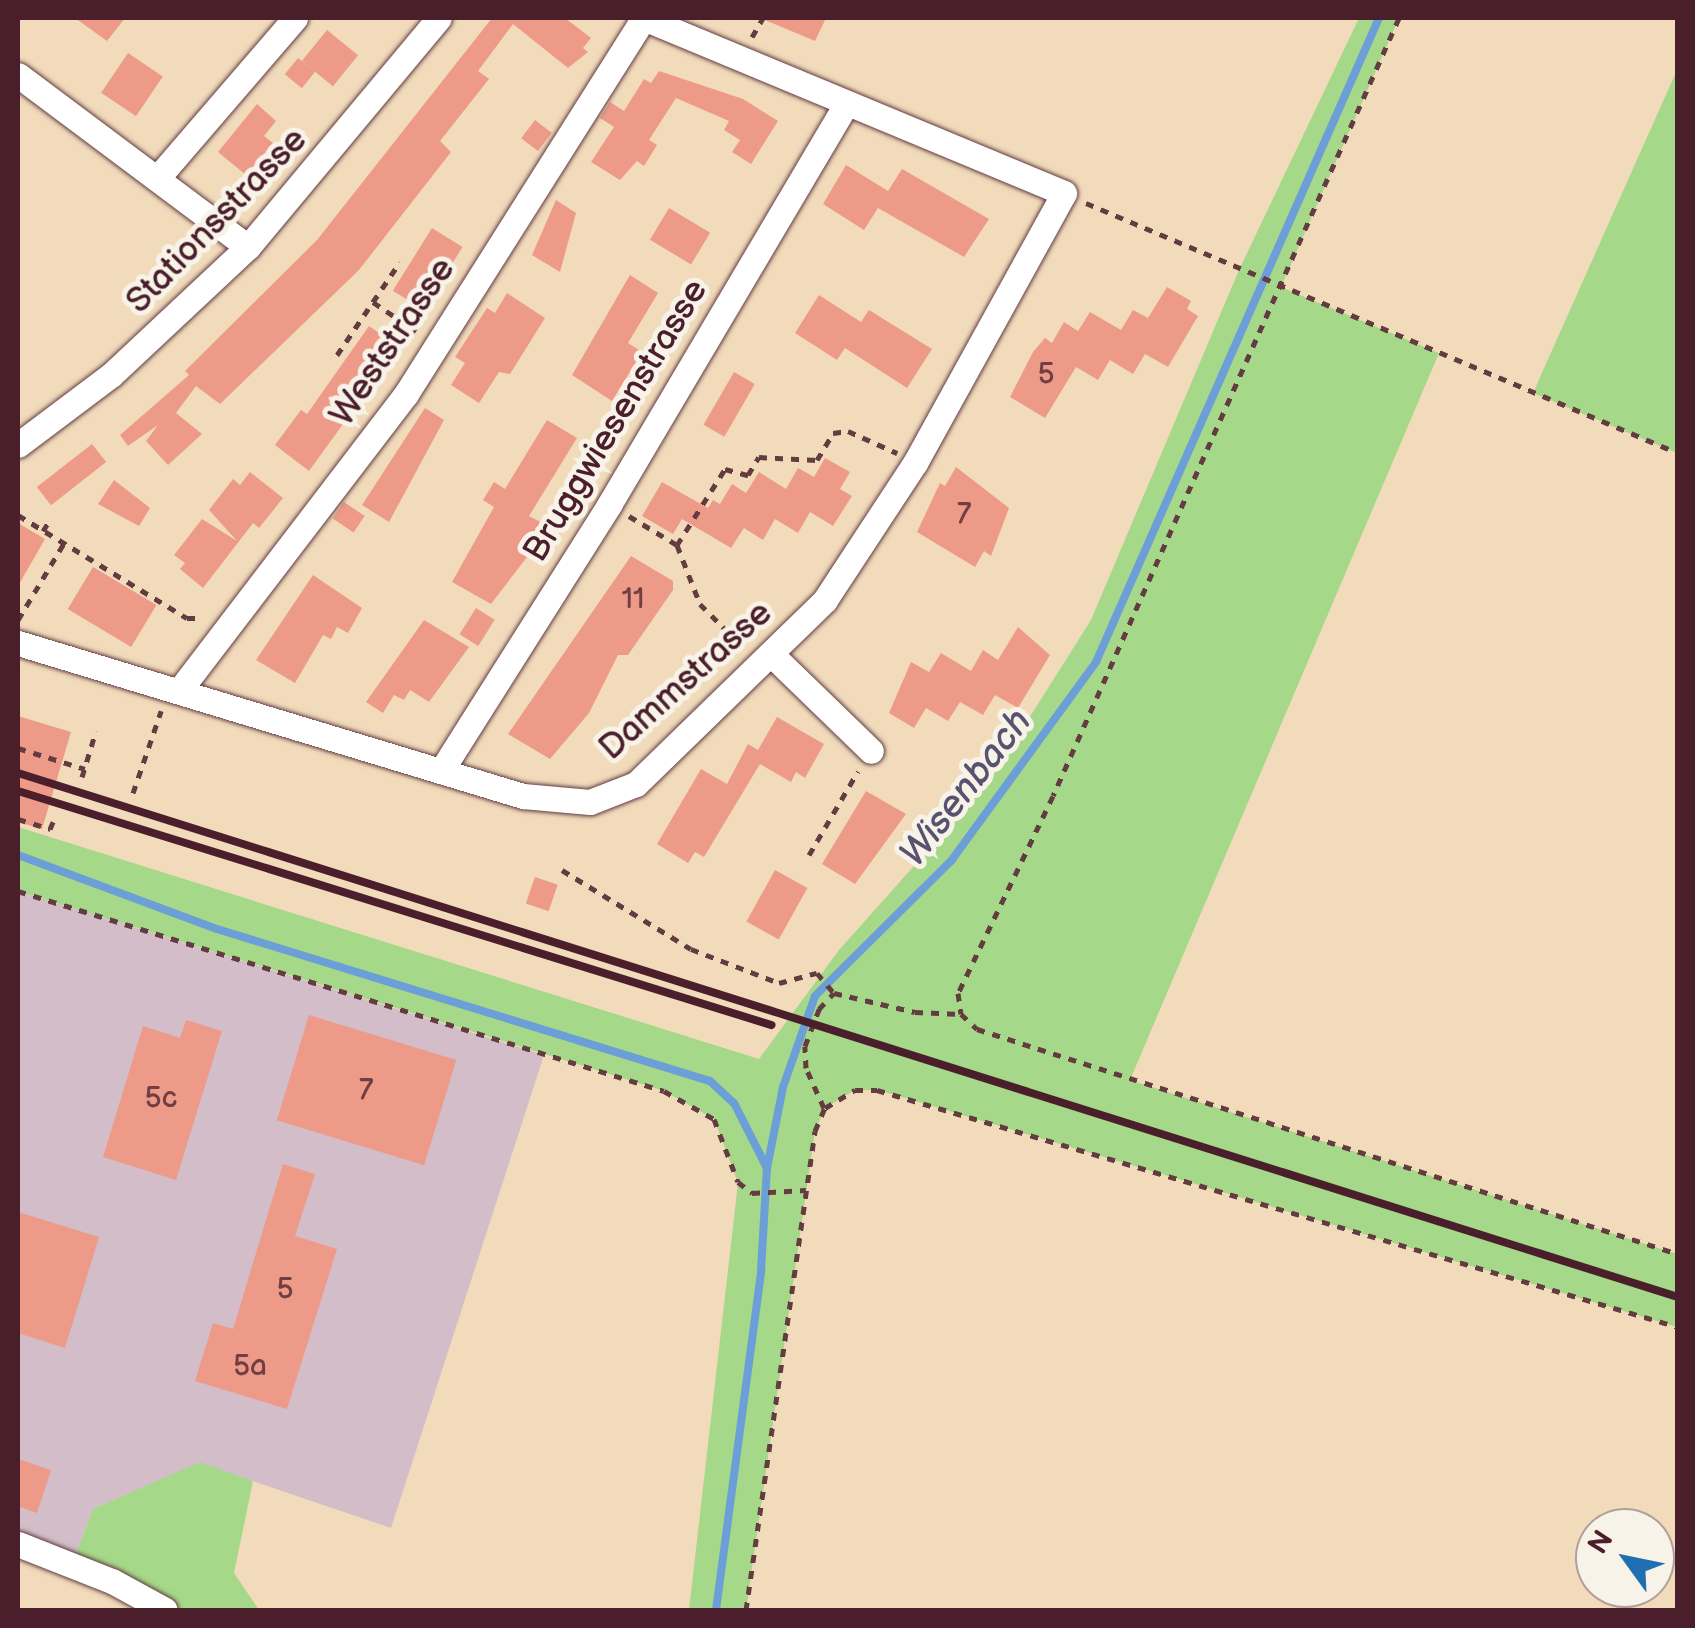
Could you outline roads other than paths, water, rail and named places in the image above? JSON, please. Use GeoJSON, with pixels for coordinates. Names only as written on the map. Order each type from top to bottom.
{"type":"FeatureCollection","features":[{"type":"Feature","properties":{"kind":"street"},"geometry":{"type":"LineString","coordinates":[[160,175],[295,18]]}},
{"type":"Feature","properties":{"kind":"street","name":"Stationsstrasse"},"geometry":{"type":"LineString","coordinates":[[18,444],[111,375],[248,247],[438,18]]}},
{"type":"Feature","properties":{"kind":"street"},"geometry":{"type":"LineString","coordinates":[[652,20],[846,104]]}},
{"type":"Feature","properties":{"kind":"street","name":"Weststrasse"},"geometry":{"type":"LineString","coordinates":[[179,691],[437,345],[652,20]]}},
{"type":"Feature","properties":{"kind":"street"},"geometry":{"type":"LineString","coordinates":[[18,75],[160,175],[248,247]]}},
{"type":"Feature","properties":{"kind":"street","name":"Dammstrasse"},"geometry":{"type":"LineString","coordinates":[[18,644],[523,796],[590,802],[636,784],[841,582],[915,463],[1064,193],[846,104]]}},
{"type":"Feature","properties":{"kind":"street","name":"Bruggwiesenstrasse"},"geometry":{"type":"LineString","coordinates":[[442,771],[610,504],[846,104]]}},
{"type":"Feature","properties":{"kind":"street"},"geometry":{"type":"LineString","coordinates":[[766,659],[871,750]]}},
{"type":"Feature","properties":{"kind":"street"},"geometry":{"type":"LineString","coordinates":[[18,1544],[112,1581],[165,1610]]}},
{"type":"Feature","properties":{"kind":"waterway","name":"Wisenbach"},"geometry":{"type":"LineString","coordinates":[[716,1610],[761,1271],[767,1168],[783,1087],[815,996],[951,861],[1096,662],[1379,18]]}},
{"type":"Feature","properties":{"kind":"waterway"},"geometry":{"type":"LineString","coordinates":[[18,855],[217,929],[710,1081],[734,1103],[767,1168]]}},
{"type":"Feature","properties":{"kind":"railway"},"geometry":{"type":"LineString","coordinates":[[18,773],[1678,1297]]}},
{"type":"Feature","properties":{"kind":"railway"},"geometry":{"type":"LineString","coordinates":[[18,791],[771,1025]]}}]}
